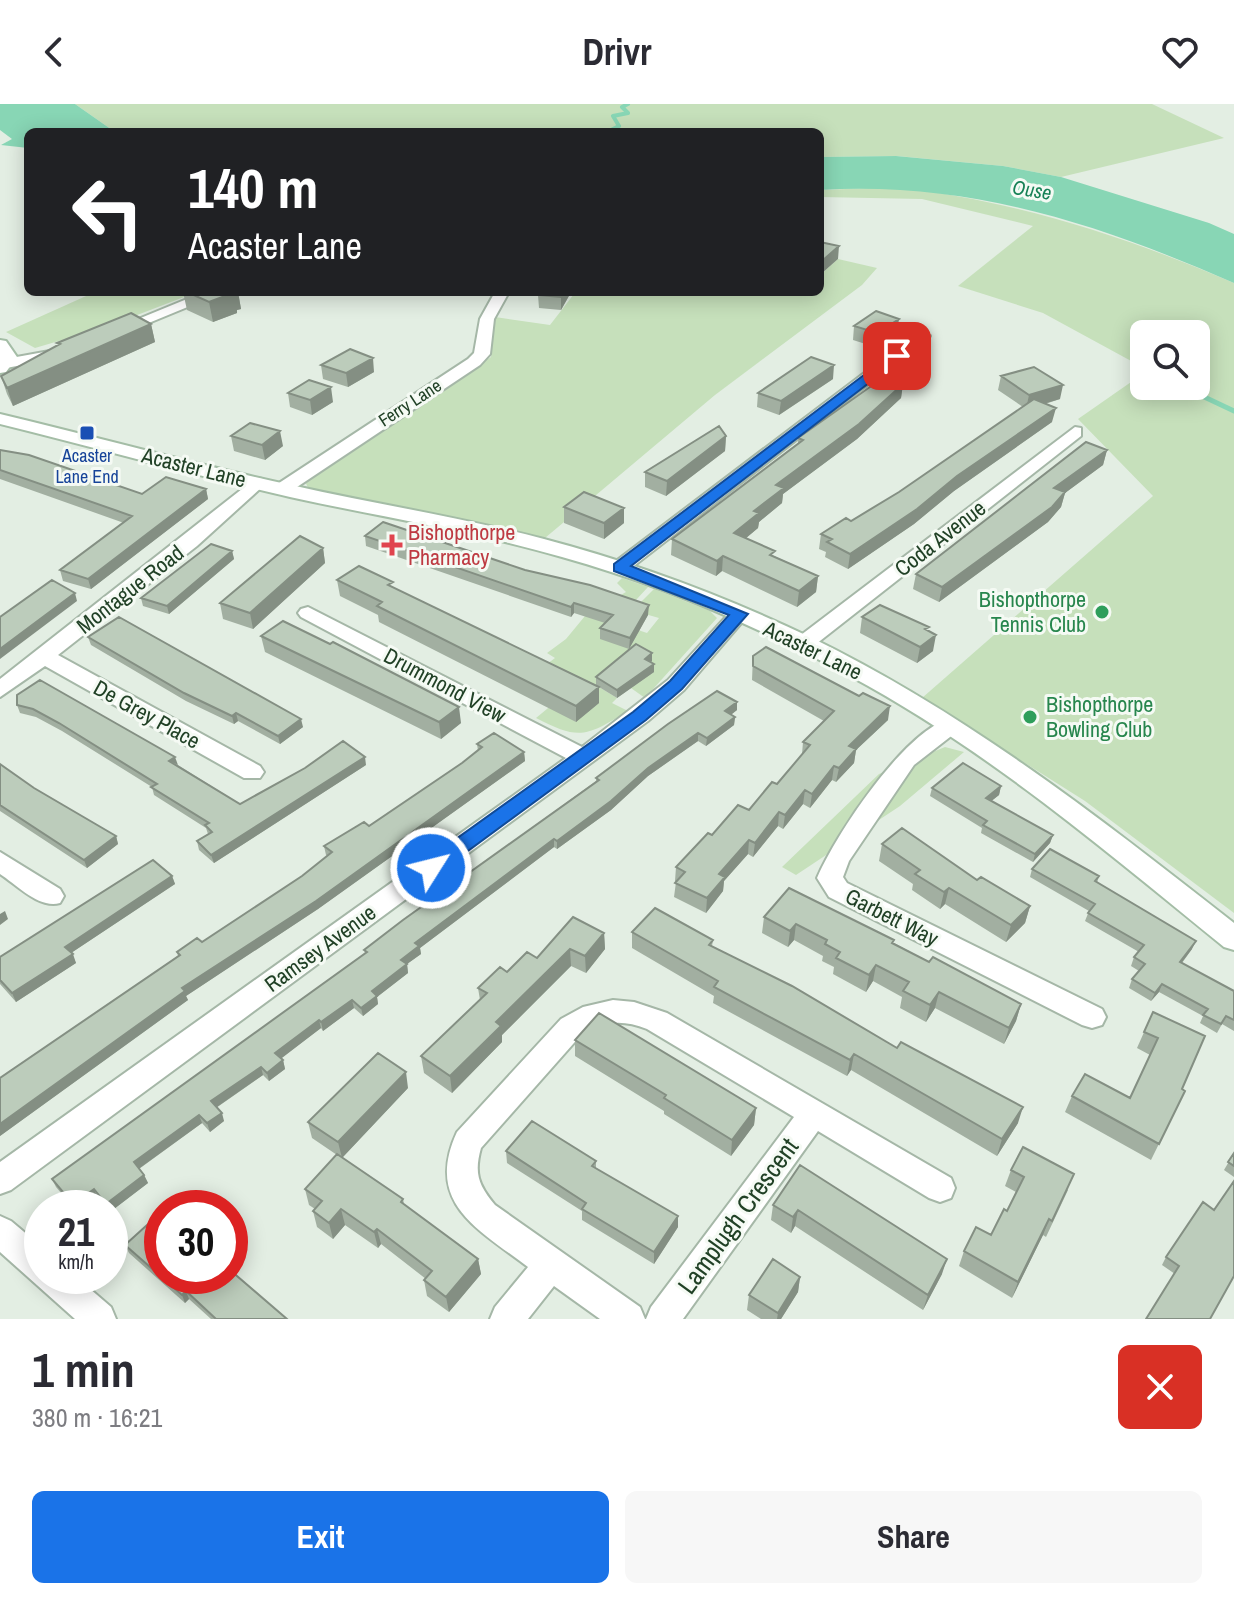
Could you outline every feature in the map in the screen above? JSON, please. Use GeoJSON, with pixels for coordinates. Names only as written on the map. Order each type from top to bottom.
{"type":"FeatureCollection","features":[{"type":"Feature","properties":{"kind":"street"},"geometry":{"type":"LineString","coordinates":[[103,336],[207,296]]}},
{"type":"Feature","properties":{"kind":"street","name":"Ferry Lane"},"geometry":{"type":"LineString","coordinates":[[282,489],[474,362],[482,354],[487,319],[500,296]]}},
{"type":"Feature","properties":{"kind":"street"},"geometry":{"type":"LineString","coordinates":[[619,568],[922,336]]}},
{"type":"Feature","properties":{"kind":"street"},"geometry":{"type":"LineString","coordinates":[[0,345],[8,352],[3,366]]}},
{"type":"Feature","properties":{"kind":"street"},"geometry":{"type":"LineString","coordinates":[[3,366],[46,358],[75,347]]}},
{"type":"Feature","properties":{"kind":"street","name":"Acaster Lane"},"geometry":{"type":"LineString","coordinates":[[0,419],[256,483],[482,531],[619,568],[739,614],[804,643],[951,725],[1117,845],[1234,939]]}},
{"type":"Feature","properties":{"kind":"street","name":"Coda Avenue"},"geometry":{"type":"LineString","coordinates":[[804,643],[1075,432]]}},
{"type":"Feature","properties":{"kind":"street","name":"Montague Road"},"geometry":{"type":"LineString","coordinates":[[0,690],[190,542],[256,483]]}},
{"type":"Feature","properties":{"kind":"street","name":"Drummond View"},"geometry":{"type":"LineString","coordinates":[[308,613],[583,757]]}},
{"type":"Feature","properties":{"kind":"street","name":"Ramsey Avenue"},"geometry":{"type":"LineString","coordinates":[[0,1180],[583,757],[676,685],[739,614]]}},
{"type":"Feature","properties":{"kind":"street","name":"De Grey Place"},"geometry":{"type":"LineString","coordinates":[[43,656],[252,772]]}},
{"type":"Feature","properties":{"kind":"street","name":"Garbett Way"},"geometry":{"type":"LineString","coordinates":[[951,725],[906,759],[838,858],[830,878],[838,890],[1092,1017]]}},
{"type":"Feature","properties":{"kind":"street"},"geometry":{"type":"LineString","coordinates":[[0,861],[51,896]]}},
{"type":"Feature","properties":{"kind":"street"},"geometry":{"type":"LineString","coordinates":[[628,1319],[484,1215],[466,1194],[460,1168],[468,1141],[571,1027],[588,1015],[612,1009],[632,1011],[657,1021],[940,1188]]}},
{"type":"Feature","properties":{"kind":"street","name":"Lamplugh Crescent"},"geometry":{"type":"LineString","coordinates":[[663,1319],[814,1113]]}},
{"type":"Feature","properties":{"kind":"street"},"geometry":{"type":"LineString","coordinates":[[0,1231],[24,1252]]}},
{"type":"Feature","properties":{"kind":"street"},"geometry":{"type":"LineString","coordinates":[[507,1319],[551,1265]]}},
{"type":"Feature","properties":{"kind":"street"},"geometry":{"type":"LineString","coordinates":[[71,1294],[99,1319]]}},
{"type":"Feature","properties":{"kind":"shaded area"},"geometry":{"type":"Polygon","coordinates":[[[75,104],[1152,104],[1224,138],[1061,177],[1003,166],[897,156],[824,157],[824,128],[109,128],[75,104]]]}},
{"type":"Feature","properties":{"kind":"shaded area"},"geometry":{"type":"Polygon","coordinates":[[[896,187],[984,201],[1111,236],[1234,283],[1234,913],[1085,801],[922,698],[1153,496],[1078,419],[1130,383],[1130,400],[1210,400],[1210,320],[1130,320],[1130,360],[1043,313],[958,286],[1033,226],[922,199],[824,197],[824,190],[896,187]]]}},
{"type":"Feature","properties":{"kind":"shaded area"},"geometry":{"type":"Polygon","coordinates":[[[838,259],[877,268],[862,285],[715,395],[545,538],[308,488],[305,481],[491,357],[495,317],[550,325],[572,296],[824,296],[824,271],[838,259]]]}},
{"type":"Feature","properties":{"kind":"shaded area"},"geometry":{"type":"Polygon","coordinates":[[[86,296],[187,296],[106,327],[35,348],[6,332],[86,296]]]}},
{"type":"Feature","properties":{"kind":"shaded area"},"geometry":{"type":"Polygon","coordinates":[[[622,578],[648,587],[601,638],[635,629],[647,633],[659,618],[645,614],[638,605],[654,589],[710,611],[717,618],[645,698],[614,676],[599,687],[617,698],[612,703],[628,711],[603,726],[574,732],[536,718],[576,685],[543,667],[555,658],[547,653],[566,639],[585,616],[626,592],[617,583],[622,578]]]}},
{"type":"Feature","properties":{"kind":"shaded area"},"geometry":{"type":"Polygon","coordinates":[[[945,747],[964,752],[900,806],[796,875],[782,867],[879,774],[945,747]]]}},
{"type":"Feature","properties":{"kind":"water"},"geometry":{"type":"Polygon","coordinates":[[[0,104],[75,104],[109,128],[24,128],[24,148],[1,145],[12,139],[0,130],[0,104]]]}},
{"type":"Feature","properties":{"kind":"water","name":"Ouse"},"geometry":{"type":"Polygon","coordinates":[[[896,156],[1003,166],[1061,177],[1209,223],[1234,234],[1234,283],[1133,242],[1032,211],[929,192],[824,190],[824,157],[896,156]]]}},
{"type":"Feature","properties":{"kind":"building"},"geometry":{"type":"Polygon","coordinates":[[[824,243],[839,246],[824,259],[824,243]]]}},
{"type":"Feature","properties":{"kind":"building"},"geometry":{"type":"Polygon","coordinates":[[[196,296],[225,296],[209,302],[196,296]]]}},
{"type":"Feature","properties":{"kind":"building"},"geometry":{"type":"Polygon","coordinates":[[[876,311],[899,319],[877,333],[854,326],[876,311]]]}},
{"type":"Feature","properties":{"kind":"building"},"geometry":{"type":"Polygon","coordinates":[[[131,313],[151,324],[7,388],[1,376],[60,344],[57,343],[131,313]]]}},
{"type":"Feature","properties":{"kind":"building"},"geometry":{"type":"Polygon","coordinates":[[[350,349],[373,358],[346,373],[321,365],[350,349]]]}},
{"type":"Feature","properties":{"kind":"building"},"geometry":{"type":"Polygon","coordinates":[[[811,357],[834,365],[781,401],[758,393],[811,357]]]}},
{"type":"Feature","properties":{"kind":"building"},"geometry":{"type":"Polygon","coordinates":[[[1034,367],[1063,385],[1029,395],[1001,376],[1034,367]]]}},
{"type":"Feature","properties":{"kind":"building"},"geometry":{"type":"Polygon","coordinates":[[[884,377],[903,384],[859,424],[776,485],[784,488],[754,511],[759,513],[734,533],[775,551],[770,555],[818,576],[799,591],[723,556],[717,561],[672,539],[803,440],[798,438],[884,377]]]}},
{"type":"Feature","properties":{"kind":"building"},"geometry":{"type":"Polygon","coordinates":[[[309,380],[331,387],[310,400],[288,393],[309,380]]]}},
{"type":"Feature","properties":{"kind":"building"},"geometry":{"type":"Polygon","coordinates":[[[1034,399],[1056,408],[850,554],[827,542],[832,539],[821,534],[846,518],[851,521],[899,492],[1034,399]]]}},
{"type":"Feature","properties":{"kind":"building"},"geometry":{"type":"Polygon","coordinates":[[[250,423],[280,431],[262,445],[231,436],[250,423]]]}},
{"type":"Feature","properties":{"kind":"building"},"geometry":{"type":"Polygon","coordinates":[[[719,426],[726,436],[667,481],[645,472],[719,426]]]}},
{"type":"Feature","properties":{"kind":"building"},"geometry":{"type":"Polygon","coordinates":[[[1086,442],[1107,450],[1054,488],[1065,492],[1052,507],[942,587],[916,574],[1086,442]]]}},
{"type":"Feature","properties":{"kind":"building"},"geometry":{"type":"Polygon","coordinates":[[[0,450],[29,455],[142,494],[166,477],[206,489],[88,579],[60,570],[132,516],[0,470],[0,450]]]}},
{"type":"Feature","properties":{"kind":"building"},"geometry":{"type":"Polygon","coordinates":[[[584,492],[624,508],[604,523],[564,507],[584,492]]]}},
{"type":"Feature","properties":{"kind":"building"},"geometry":{"type":"Polygon","coordinates":[[[383,522],[525,570],[590,585],[649,605],[630,638],[600,628],[613,615],[574,603],[571,607],[365,536],[383,522]]]}},
{"type":"Feature","properties":{"kind":"building"},"geometry":{"type":"Polygon","coordinates":[[[300,536],[323,548],[250,613],[220,603],[300,536]]]}},
{"type":"Feature","properties":{"kind":"building"},"geometry":{"type":"Polygon","coordinates":[[[211,544],[232,551],[167,606],[141,598],[211,544]]]}},
{"type":"Feature","properties":{"kind":"building"},"geometry":{"type":"Polygon","coordinates":[[[359,566],[393,582],[388,585],[599,687],[576,706],[377,606],[382,602],[337,580],[359,566]]]}},
{"type":"Feature","properties":{"kind":"building"},"geometry":{"type":"Polygon","coordinates":[[[52,580],[75,593],[0,649],[0,617],[52,580]]]}},
{"type":"Feature","properties":{"kind":"building"},"geometry":{"type":"Polygon","coordinates":[[[880,605],[929,627],[925,629],[936,635],[920,647],[862,617],[880,605]]]}},
{"type":"Feature","properties":{"kind":"building"},"geometry":{"type":"Polygon","coordinates":[[[119,617],[301,719],[278,736],[236,713],[232,716],[184,693],[88,637],[119,617]]]}},
{"type":"Feature","properties":{"kind":"building"},"geometry":{"type":"Polygon","coordinates":[[[283,621],[330,644],[333,642],[459,707],[439,722],[261,636],[283,621]]]}},
{"type":"Feature","properties":{"kind":"building"},"geometry":{"type":"Polygon","coordinates":[[[636,644],[652,653],[645,659],[654,664],[617,690],[596,677],[636,644]]]}},
{"type":"Feature","properties":{"kind":"building"},"geometry":{"type":"Polygon","coordinates":[[[766,647],[859,696],[863,693],[890,706],[849,746],[856,749],[839,768],[834,766],[812,794],[805,790],[785,815],[779,812],[755,843],[749,840],[719,874],[725,877],[707,898],[675,883],[685,872],[676,867],[708,833],[712,835],[738,805],[749,810],[772,782],[777,784],[810,745],[803,742],[834,711],[753,666],[753,656],[766,647]]]}},
{"type":"Feature","properties":{"kind":"building"},"geometry":{"type":"Polygon","coordinates":[[[40,680],[175,757],[169,761],[240,804],[305,768],[343,741],[365,757],[211,855],[197,841],[212,832],[205,825],[209,823],[151,787],[157,784],[59,723],[33,709],[17,705],[17,695],[40,680]]]}},
{"type":"Feature","properties":{"kind":"building"},"geometry":{"type":"Polygon","coordinates":[[[717,691],[737,702],[725,711],[735,717],[707,738],[698,733],[648,768],[611,801],[557,841],[554,839],[415,943],[419,946],[401,960],[407,964],[372,991],[377,996],[361,1008],[352,1000],[321,1022],[319,1020],[275,1053],[283,1060],[267,1073],[261,1067],[211,1101],[222,1113],[207,1123],[199,1115],[134,1162],[144,1175],[124,1190],[61,1190],[52,1179],[367,952],[364,950],[403,920],[599,780],[596,778],[717,691]]]}},
{"type":"Feature","properties":{"kind":"building"},"geometry":{"type":"Polygon","coordinates":[[[494,733],[524,752],[316,901],[182,988],[185,991],[0,1124],[0,1078],[180,955],[177,952],[197,938],[202,942],[302,876],[332,852],[324,846],[364,822],[369,826],[462,763],[482,747],[477,744],[494,733]]]}},
{"type":"Feature","properties":{"kind":"building"},"geometry":{"type":"Polygon","coordinates":[[[963,763],[1001,786],[986,798],[1053,835],[1035,854],[983,825],[987,821],[932,788],[963,763]]]}},
{"type":"Feature","properties":{"kind":"building"},"geometry":{"type":"Polygon","coordinates":[[[0,764],[34,788],[116,836],[84,860],[0,805],[0,764]]]}},
{"type":"Feature","properties":{"kind":"building"},"geometry":{"type":"Polygon","coordinates":[[[902,828],[977,880],[981,877],[1030,906],[1011,925],[949,888],[944,892],[915,874],[920,870],[882,844],[902,828]]]}},
{"type":"Feature","properties":{"kind":"building"},"geometry":{"type":"Polygon","coordinates":[[[1050,849],[1099,876],[1095,881],[1196,941],[1180,962],[1234,991],[1234,1020],[1226,1016],[1221,1024],[1203,1015],[1208,1009],[1162,984],[1155,993],[1132,979],[1145,964],[1134,957],[1144,945],[1088,913],[1095,904],[1032,869],[1050,849]]]}},
{"type":"Feature","properties":{"kind":"building"},"geometry":{"type":"Polygon","coordinates":[[[153,860],[172,876],[65,947],[73,954],[12,993],[0,980],[0,957],[153,860]]]}},
{"type":"Feature","properties":{"kind":"building"},"geometry":{"type":"Polygon","coordinates":[[[789,888],[894,940],[892,943],[929,962],[933,957],[1021,1004],[1009,1028],[939,992],[930,1005],[903,991],[909,982],[876,965],[869,975],[836,958],[840,952],[825,944],[827,940],[796,924],[790,931],[764,917],[789,888]]]}},
{"type":"Feature","properties":{"kind":"building"},"geometry":{"type":"Polygon","coordinates":[[[655,908],[713,940],[709,945],[792,986],[897,1048],[901,1042],[1023,1107],[1002,1139],[854,1054],[850,1060],[714,987],[718,981],[632,932],[655,908]]]}},
{"type":"Feature","properties":{"kind":"building"},"geometry":{"type":"Polygon","coordinates":[[[573,917],[604,933],[585,956],[570,949],[496,1022],[501,1026],[450,1076],[421,1056],[487,993],[478,988],[500,967],[507,972],[527,952],[537,958],[573,917]]]}},
{"type":"Feature","properties":{"kind":"building"},"geometry":{"type":"Polygon","coordinates":[[[1153,1012],[1205,1036],[1182,1089],[1185,1091],[1159,1144],[1072,1096],[1085,1074],[1130,1098],[1158,1038],[1144,1032],[1153,1012]]]}},
{"type":"Feature","properties":{"kind":"building"},"geometry":{"type":"Polygon","coordinates":[[[599,1013],[756,1108],[732,1140],[664,1098],[666,1095],[575,1040],[599,1013]]]}},
{"type":"Feature","properties":{"kind":"building"},"geometry":{"type":"Polygon","coordinates":[[[378,1053],[406,1072],[338,1142],[308,1122],[378,1053]]]}},
{"type":"Feature","properties":{"kind":"building"},"geometry":{"type":"Polygon","coordinates":[[[532,1121],[596,1161],[592,1166],[678,1216],[654,1252],[582,1209],[586,1203],[506,1151],[532,1121]]]}},
{"type":"Feature","properties":{"kind":"building"},"geometry":{"type":"Polygon","coordinates":[[[1023,1147],[1074,1174],[1018,1282],[964,1251],[976,1227],[991,1235],[1004,1209],[1007,1211],[1024,1177],[1011,1170],[1023,1147]]]}},
{"type":"Feature","properties":{"kind":"building"},"geometry":{"type":"Polygon","coordinates":[[[337,1154],[403,1199],[401,1202],[478,1259],[446,1297],[424,1280],[432,1271],[377,1229],[374,1232],[341,1209],[329,1223],[313,1211],[322,1201],[305,1189],[337,1154]]]}},
{"type":"Feature","properties":{"kind":"building"},"geometry":{"type":"Polygon","coordinates":[[[800,1165],[947,1259],[928,1295],[798,1210],[793,1217],[773,1205],[800,1165]]]}},
{"type":"Feature","properties":{"kind":"building"},"geometry":{"type":"Polygon","coordinates":[[[1234,1181],[1234,1276],[1210,1319],[1146,1319],[1179,1266],[1166,1257],[1203,1202],[1214,1210],[1234,1181]]]}},
{"type":"Feature","properties":{"kind":"building"},"geometry":{"type":"Polygon","coordinates":[[[144,1228],[144,1262],[128,1248],[128,1242],[144,1228]]]}},
{"type":"Feature","properties":{"kind":"building"},"geometry":{"type":"Polygon","coordinates":[[[773,1259],[800,1277],[778,1313],[749,1295],[773,1259]]]}},
{"type":"Feature","properties":{"kind":"building"},"geometry":{"type":"Polygon","coordinates":[[[248,1285],[287,1319],[216,1319],[189,1294],[248,1294],[248,1285]]]}},
{"type":"Feature","properties":{"kind":"waterway"},"geometry":{"type":"LineString","coordinates":[[615,128],[619,126],[613,116],[628,113],[622,107],[628,104]]}},
{"type":"Feature","properties":{"kind":"waterway"},"geometry":{"type":"LineString","coordinates":[[1210,400],[1234,411]]}},
{"type":"Feature","properties":{"kind":"place","name":"Acaster Lane End"},"geometry":{"type":"Point","coordinates":[87,433]}},
{"type":"Feature","properties":{"kind":"place","name":"Bishopthorpe Pharmacy"},"geometry":{"type":"Point","coordinates":[392,545]}},
{"type":"Feature","properties":{"kind":"place","name":"Bishopthorpe Tennis Club"},"geometry":{"type":"Point","coordinates":[1102,612]}},
{"type":"Feature","properties":{"kind":"place","name":"Bishopthorpe Bowling Club"},"geometry":{"type":"Point","coordinates":[1030,717]}},
{"type":"Feature","properties":{"kind":"route"},"geometry":{"type":"LineString","coordinates":[[431,868],[640,716],[676,685],[739,614],[619,568],[897,356]]}}]}
